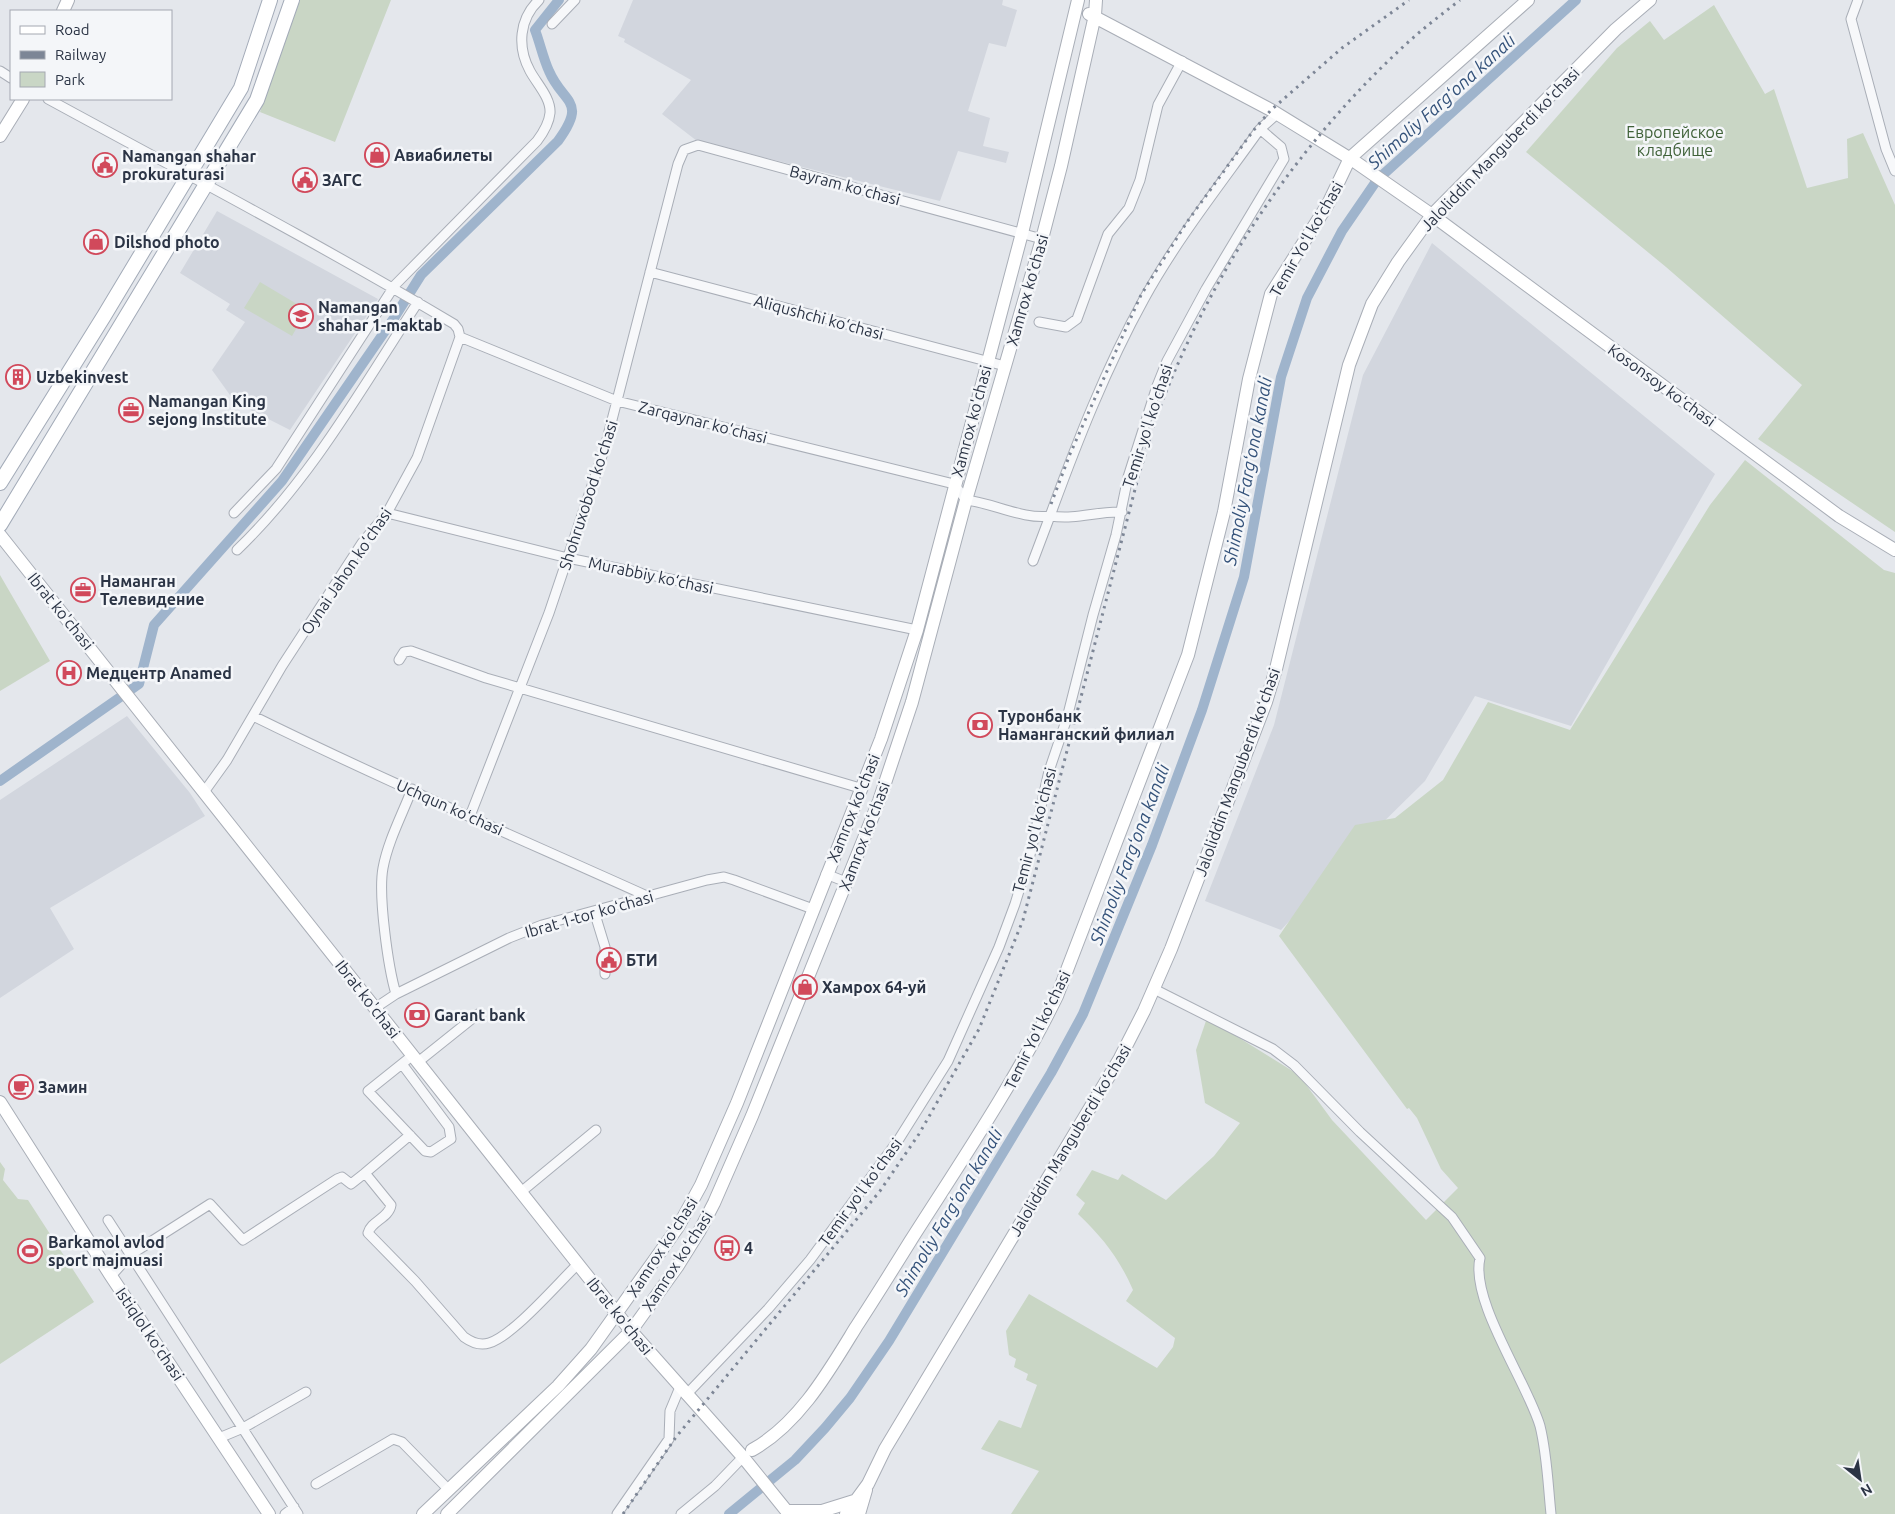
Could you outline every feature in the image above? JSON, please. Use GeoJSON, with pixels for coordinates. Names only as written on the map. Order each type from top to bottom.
{"type":"FeatureCollection","features":[{"type":"Feature","properties":{"kind":"main road"},"geometry":{"type":"LineString","coordinates":[[0,482],[104,316],[241,88],[270,0]]}},
{"type":"Feature","properties":{"kind":"main road"},"geometry":{"type":"LineString","coordinates":[[0,525],[257,100],[292,0]]}},
{"type":"Feature","properties":{"kind":"main road","name":"Xamrox koʻchasi"},"geometry":{"type":"LineString","coordinates":[[447,1514],[631,1331],[677,1267],[714,1203],[788,1031],[879,801],[912,702],[966,500],[1042,239],[1061,166],[1095,15],[1096,0]]}},
{"type":"Feature","properties":{"kind":"main road","name":"Temir Yoʻl koʻchasi"},"geometry":{"type":"LineString","coordinates":[[747,1454],[766,1442],[782,1428],[824,1378],[1000,1101],[1057,996],[1188,655],[1220,531],[1249,379],[1271,294],[1328,204],[1352,159],[1528,0]]}},
{"type":"Feature","properties":{"kind":"main road","name":"Jaloliddin Manguberdi koʻchasi"},"geometry":{"type":"LineString","coordinates":[[846,1514],[868,1484],[885,1449],[1120,1058],[1154,989],[1266,702],[1278,660],[1349,365],[1358,336],[1372,304],[1398,262],[1432,215],[1616,29],[1650,0]]}},
{"type":"Feature","properties":{"kind":"main road","name":"Kosonsoy koʻchasi"},"geometry":{"type":"LineString","coordinates":[[1077,5],[1277,114],[1352,159],[1405,195],[1840,516],[1895,550]]}},
{"type":"Feature","properties":{"kind":"main road","name":"Xamrox ko'chasi"},"geometry":{"type":"LineString","coordinates":[[423,1514],[558,1386],[591,1349],[618,1314],[678,1227],[702,1185],[737,1103],[860,788],[881,739],[917,630],[954,484],[1022,233],[1077,5]]}},
{"type":"Feature","properties":{"kind":"main road"},"geometry":{"type":"LineString","coordinates":[[0,136],[22,100]]}},
{"type":"Feature","properties":{"kind":"main road","name":"Ibrat ko'chasi"},"geometry":{"type":"LineString","coordinates":[[0,535],[631,1331],[683,1391],[747,1454],[785,1509]]}},
{"type":"Feature","properties":{"kind":"main road","name":"Istiqlol koʻchasi"},"geometry":{"type":"LineString","coordinates":[[0,1102],[111,1276],[269,1514]]}},
{"type":"Feature","properties":{"kind":"main road"},"geometry":{"type":"LineString","coordinates":[[859,1514],[868,1484]]}},
{"type":"Feature","properties":{"kind":"main road"},"geometry":{"type":"LineString","coordinates":[[785,1509],[822,1512],[854,1501]]}},
{"type":"Feature","properties":{"kind":"street"},"geometry":{"type":"LineString","coordinates":[[234,513],[276,469],[396,290],[537,141],[545,129],[550,114],[549,103],[530,70],[521,41],[525,18],[539,0]]}},
{"type":"Feature","properties":{"kind":"street"},"geometry":{"type":"LineString","coordinates":[[552,24],[575,0]]}},
{"type":"Feature","properties":{"kind":"street"},"geometry":{"type":"LineString","coordinates":[[1858,0],[1851,19],[1886,148],[1895,171]]}},
{"type":"Feature","properties":{"kind":"street"},"geometry":{"type":"LineString","coordinates":[[1039,322],[1066,327],[1077,319],[1108,234],[1129,208],[1140,180],[1158,105],[1182,61]]}},
{"type":"Feature","properties":{"kind":"street"},"geometry":{"type":"LineString","coordinates":[[50,100],[318,245],[396,290],[454,324],[458,329],[460,337]]}},
{"type":"Feature","properties":{"kind":"street"},"geometry":{"type":"LineString","coordinates":[[1033,561],[1078,439],[1116,352],[1144,298],[1174,249],[1260,129],[1277,114]]}},
{"type":"Feature","properties":{"kind":"street","name":"Temir yo'l ko'chasi"},"geometry":{"type":"LineString","coordinates":[[683,1391],[768,1310],[810,1260],[899,1139],[948,1061],[999,947],[1030,855],[1049,771],[1067,718],[1122,512],[1128,477],[1138,442],[1167,361],[1206,289],[1284,159],[1281,147],[1260,129]]}},
{"type":"Feature","properties":{"kind":"street","name":"Bayram ko‘chasi"},"geometry":{"type":"LineString","coordinates":[[678,164],[684,150],[698,145],[1042,239]]}},
{"type":"Feature","properties":{"kind":"street","name":"Shohruxobod ko'chasi"},"geometry":{"type":"LineString","coordinates":[[470,816],[568,558],[605,447],[678,164]]}},
{"type":"Feature","properties":{"kind":"street","name":"Aliqushchi ko‘chasi"},"geometry":{"type":"LineString","coordinates":[[650,272],[1005,366]]}},
{"type":"Feature","properties":{"kind":"street"},"geometry":{"type":"LineString","coordinates":[[237,550],[261,527],[300,479],[416,302]]}},
{"type":"Feature","properties":{"kind":"street","name":"Zarqaynar ko‘chasi"},"geometry":{"type":"LineString","coordinates":[[460,337],[617,401],[954,484]]}},
{"type":"Feature","properties":{"kind":"street","name":"Oynai Jahon ko‘chasi"},"geometry":{"type":"LineString","coordinates":[[204,792],[227,760],[282,666],[362,543],[387,513],[417,458],[460,337]]}},
{"type":"Feature","properties":{"kind":"street"},"geometry":{"type":"LineString","coordinates":[[954,484],[966,500],[988,503],[1031,515],[1073,518],[1098,513],[1122,512]]}},
{"type":"Feature","properties":{"kind":"street","name":"Murabbiy ko‘chasi"},"geometry":{"type":"LineString","coordinates":[[387,513],[568,558],[917,630]]}},
{"type":"Feature","properties":{"kind":"street"},"geometry":{"type":"LineString","coordinates":[[398,660],[404,652],[411,651],[486,678],[860,788]]}},
{"type":"Feature","properties":{"kind":"street","name":"Uchqun koʻchasi"},"geometry":{"type":"LineString","coordinates":[[253,716],[353,765],[412,789],[648,896]]}},
{"type":"Feature","properties":{"kind":"street"},"geometry":{"type":"LineString","coordinates":[[396,994],[391,977],[381,886],[386,857],[412,789]]}},
{"type":"Feature","properties":{"kind":"street"},"geometry":{"type":"LineString","coordinates":[[826,874],[846,882]]}},
{"type":"Feature","properties":{"kind":"street","name":"Ibrat 1-tor koʻchasi"},"geometry":{"type":"LineString","coordinates":[[375,1008],[396,994],[508,938],[542,925],[707,880],[724,878],[813,909]]}},
{"type":"Feature","properties":{"kind":"street"},"geometry":{"type":"LineString","coordinates":[[594,911],[605,948],[605,974]]}},
{"type":"Feature","properties":{"kind":"street"},"geometry":{"type":"LineString","coordinates":[[1154,989],[1273,1049],[1294,1065],[1367,1138],[1452,1217],[1480,1258],[1479,1277],[1490,1313],[1540,1427],[1551,1514]]}},
{"type":"Feature","properties":{"kind":"street"},"geometry":{"type":"LineString","coordinates":[[402,1064],[451,1132],[449,1140],[431,1152],[425,1151],[368,1091],[402,1064],[415,1059],[478,1014]]}},
{"type":"Feature","properties":{"kind":"street"},"geometry":{"type":"LineString","coordinates":[[521,1192],[596,1130]]}},
{"type":"Feature","properties":{"kind":"street"},"geometry":{"type":"LineString","coordinates":[[111,1276],[130,1255],[210,1204],[243,1240],[337,1179],[342,1178],[351,1184],[410,1135]]}},
{"type":"Feature","properties":{"kind":"street"},"geometry":{"type":"LineString","coordinates":[[365,1173],[392,1205],[389,1211],[368,1230],[369,1236],[416,1281],[464,1337],[473,1343],[488,1343],[505,1335],[578,1264]]}},
{"type":"Feature","properties":{"kind":"street"},"geometry":{"type":"LineString","coordinates":[[108,1220],[296,1511],[285,1514]]}},
{"type":"Feature","properties":{"kind":"street"},"geometry":{"type":"LineString","coordinates":[[617,1514],[669,1439],[670,1411],[683,1391]]}},
{"type":"Feature","properties":{"kind":"street"},"geometry":{"type":"LineString","coordinates":[[219,1438],[243,1428],[306,1392]]}},
{"type":"Feature","properties":{"kind":"street"},"geometry":{"type":"LineString","coordinates":[[316,1484],[393,1439],[402,1442],[450,1490]]}},
{"type":"Feature","properties":{"kind":"street"},"geometry":{"type":"LineString","coordinates":[[681,1514],[715,1486],[747,1454]]}},
{"type":"Feature","properties":{"kind":"shaded area"},"geometry":{"type":"Polygon","coordinates":[[[633,0],[1003,0],[1002,5],[1017,10],[1006,47],[989,43],[968,111],[990,118],[983,146],[1009,152],[1006,163],[958,151],[940,201],[697,141],[662,114],[691,80],[624,42],[625,39],[618,36],[633,0]]]}},
{"type":"Feature","properties":{"kind":"shaded area","name":"Namangan shahar 1-maktab"},"geometry":{"type":"Polygon","coordinates":[[[217,211],[378,299],[290,430],[235,402],[212,370],[245,322],[226,310],[230,304],[180,273],[217,211]]]}},
{"type":"Feature","properties":{"kind":"shaded area"},"geometry":{"type":"Polygon","coordinates":[[[1432,243],[1715,474],[1571,726],[1475,696],[1425,781],[1355,850],[1281,930],[1205,901],[1274,725],[1363,375],[1432,243]]]}},
{"type":"Feature","properties":{"kind":"shaded area"},"geometry":{"type":"Polygon","coordinates":[[[127,716],[190,793],[205,816],[50,908],[74,949],[0,998],[0,800],[127,716]]]}},
{"type":"Feature","properties":{"kind":"green space"},"geometry":{"type":"Polygon","coordinates":[[[300,0],[391,0],[335,142],[260,112],[300,0]]]}},
{"type":"Feature","properties":{"kind":"green space","name":"Европейское кладбище"},"geometry":{"type":"Polygon","coordinates":[[[1714,5],[1765,94],[1774,89],[1807,188],[1848,178],[1847,139],[1863,133],[1895,205],[1895,532],[1758,439],[1802,385],[1666,267],[1526,152],[1617,48],[1650,21],[1664,40],[1714,5]]]}},
{"type":"Feature","properties":{"kind":"green space"},"geometry":{"type":"Polygon","coordinates":[[[260,282],[307,310],[292,336],[244,308],[260,282]]]}},
{"type":"Feature","properties":{"kind":"green space"},"geometry":{"type":"Polygon","coordinates":[[[1745,460],[1884,570],[1895,573],[1895,1514],[1011,1514],[1039,1471],[981,1449],[999,1420],[1021,1428],[1037,1385],[1026,1380],[1028,1374],[1014,1367],[1016,1359],[1009,1355],[1006,1331],[1029,1294],[1157,1368],[1173,1347],[1175,1338],[1126,1301],[1133,1290],[1128,1279],[1110,1249],[1078,1214],[1085,1203],[1076,1195],[1092,1170],[1118,1180],[1122,1174],[1166,1200],[1214,1156],[1240,1123],[1205,1103],[1196,1050],[1207,1018],[1299,1075],[1332,1120],[1426,1220],[1458,1188],[1441,1169],[1417,1118],[1409,1108],[1407,1109],[1279,936],[1355,825],[1395,818],[1443,780],[1488,702],[1570,730],[1710,505],[1745,460]]]}},
{"type":"Feature","properties":{"kind":"green space"},"geometry":{"type":"Polygon","coordinates":[[[0,575],[50,661],[0,691],[0,575]]]}},
{"type":"Feature","properties":{"kind":"green space","name":"Barkamol avlod sport majmuasi"},"geometry":{"type":"Polygon","coordinates":[[[0,1162],[5,1169],[3,1180],[18,1199],[28,1200],[94,1302],[0,1364],[0,1162]]]}},
{"type":"Feature","properties":{"kind":"waterway"},"geometry":{"type":"LineString","coordinates":[[0,781],[139,684],[154,625],[282,481],[394,318],[421,275],[558,141],[567,128],[572,110],[570,103],[549,71],[535,30],[559,0]]}},
{"type":"Feature","properties":{"kind":"waterway","name":"Shimoliy Fargʻona kanali"},"geometry":{"type":"LineString","coordinates":[[729,1514],[795,1460],[850,1398],[889,1341],[1051,1073],[1083,1014],[1152,845],[1202,710],[1244,577],[1281,377],[1307,298],[1342,231],[1377,180],[1576,0]]}},
{"type":"Feature","properties":{"kind":"railway"},"geometry":{"type":"LineString","coordinates":[[1051,504],[1070,454],[1141,295],[1187,222],[1253,131],[1271,110],[1342,48],[1409,0]]}},
{"type":"Feature","properties":{"kind":"railway"},"geometry":{"type":"LineString","coordinates":[[623,1514],[676,1437],[880,1191],[919,1134],[979,1029],[1023,920],[1139,474],[1159,411],[1183,352],[1207,303],[1234,256],[1263,210],[1295,166],[1365,84],[1411,40],[1460,0]]}},
{"type":"Feature","properties":{"kind":"place","name":"Авиабилеты"},"geometry":{"type":"Point","coordinates":[377,155]}},
{"type":"Feature","properties":{"kind":"place","name":"Namangan shahar prokuraturasi"},"geometry":{"type":"Point","coordinates":[105,165]}},
{"type":"Feature","properties":{"kind":"place","name":"ЗАГС"},"geometry":{"type":"Point","coordinates":[305,180]}},
{"type":"Feature","properties":{"kind":"place","name":"Dilshod photo"},"geometry":{"type":"Point","coordinates":[96,242]}},
{"type":"Feature","properties":{"kind":"place","name":"Namangan shahar 1-maktab"},"geometry":{"type":"Point","coordinates":[301,316]}},
{"type":"Feature","properties":{"kind":"place","name":"Uzbekinvest"},"geometry":{"type":"Point","coordinates":[18,377]}},
{"type":"Feature","properties":{"kind":"place","name":"Namangan King sejong Institute"},"geometry":{"type":"Point","coordinates":[131,410]}},
{"type":"Feature","properties":{"kind":"place","name":"Наманган Телевидение"},"geometry":{"type":"Point","coordinates":[83,590]}},
{"type":"Feature","properties":{"kind":"place","name":"Медцентр Anamed"},"geometry":{"type":"Point","coordinates":[69,673]}},
{"type":"Feature","properties":{"kind":"place","name":"Туронбанк Наманганский филиал"},"geometry":{"type":"Point","coordinates":[980,725]}},
{"type":"Feature","properties":{"kind":"place","name":"БТИ"},"geometry":{"type":"Point","coordinates":[609,960]}},
{"type":"Feature","properties":{"kind":"place","name":"Хамрох 64-уй"},"geometry":{"type":"Point","coordinates":[805,987]}},
{"type":"Feature","properties":{"kind":"place","name":"Garant bank"},"geometry":{"type":"Point","coordinates":[417,1015]}},
{"type":"Feature","properties":{"kind":"place","name":"Замин"},"geometry":{"type":"Point","coordinates":[21,1087]}},
{"type":"Feature","properties":{"kind":"place","name":"4"},"geometry":{"type":"Point","coordinates":[727,1248]}},
{"type":"Feature","properties":{"kind":"place","name":"Barkamol avlod sport majmuasi"},"geometry":{"type":"Point","coordinates":[30,1251]}}]}
